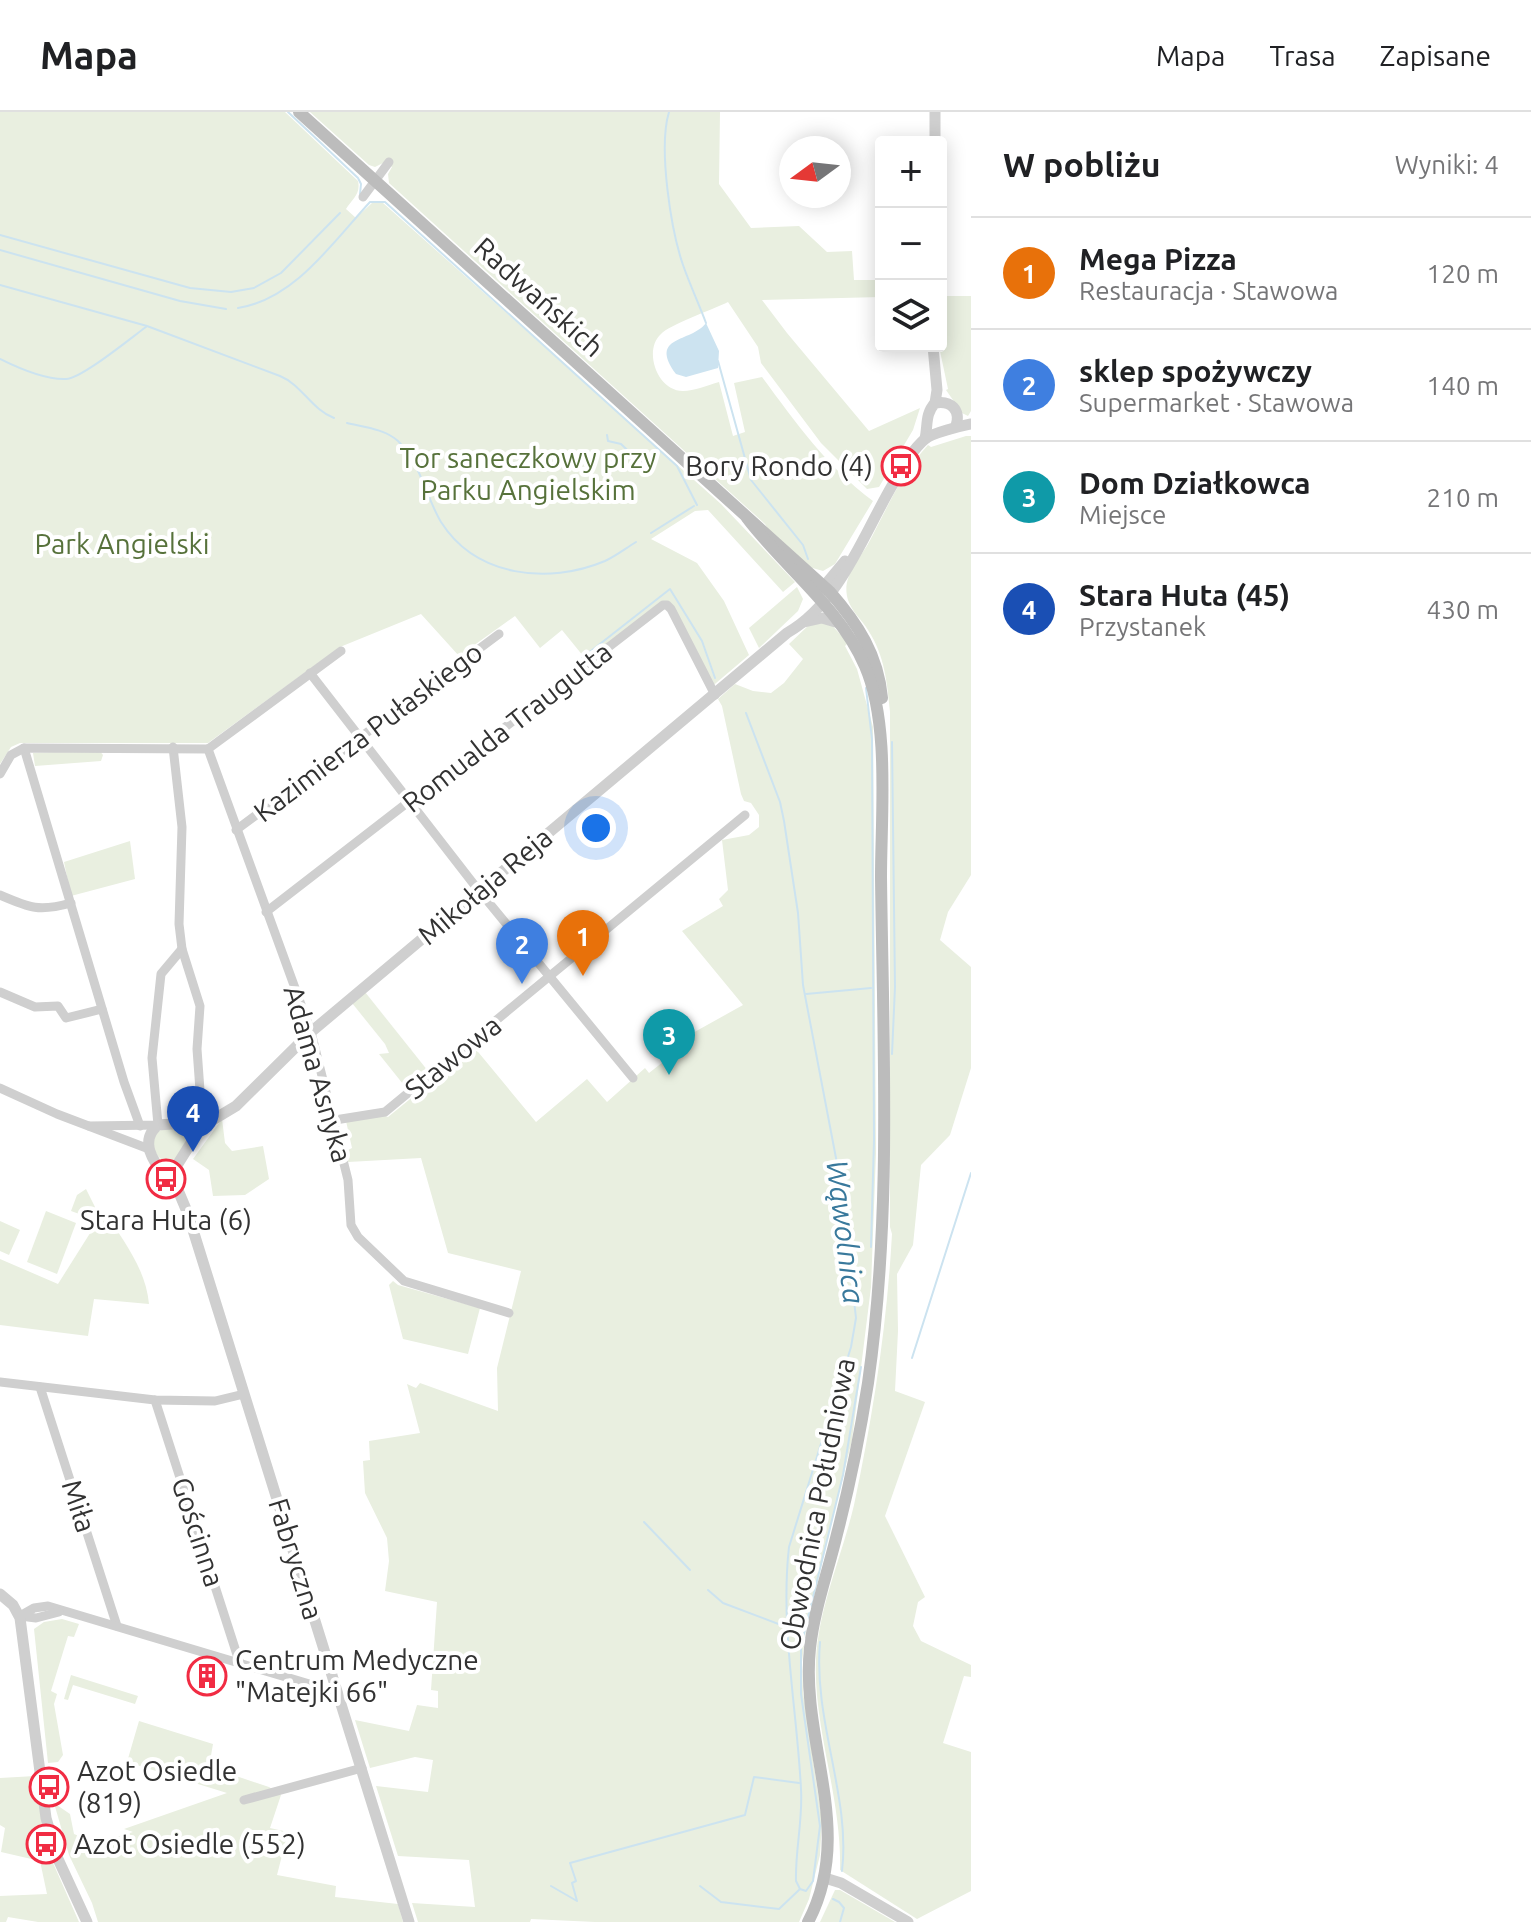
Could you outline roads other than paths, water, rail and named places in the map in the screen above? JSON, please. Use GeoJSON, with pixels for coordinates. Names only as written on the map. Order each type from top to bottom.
{"type":"FeatureCollection","features":[{"type":"Feature","properties":{"kind":"main road","name":"Radwańskich"},"geometry":{"type":"LineString","coordinates":[[299,112],[747,518],[769,547],[823,594],[844,619]]}},
{"type":"Feature","properties":{"kind":"main road","name":"Obwodnica Południowa"},"geometry":{"type":"LineString","coordinates":[[808,1922],[825,1878],[828,1809],[808,1664],[815,1617],[848,1492],[860,1431],[878,1295],[883,1083],[880,754],[883,725],[878,673],[869,646],[844,619]]}},
{"type":"Feature","properties":{"kind":"street"},"geometry":{"type":"LineString","coordinates":[[935,112],[935,136]]}},
{"type":"Feature","properties":{"kind":"street"},"geometry":{"type":"LineString","coordinates":[[363,197],[389,162]]}},
{"type":"Feature","properties":{"kind":"street"},"geometry":{"type":"LineString","coordinates":[[934,352],[940,402]]}},
{"type":"Feature","properties":{"kind":"street"},"geometry":{"type":"LineString","coordinates":[[940,402],[953,406],[957,421]]}},
{"type":"Feature","properties":{"kind":"street"},"geometry":{"type":"LineString","coordinates":[[940,402],[927,414],[933,428],[946,432],[957,421]]}},
{"type":"Feature","properties":{"kind":"street"},"geometry":{"type":"LineString","coordinates":[[957,421],[971,424]]}},
{"type":"Feature","properties":{"kind":"street","name":"Mikołaja Reja"},"geometry":{"type":"LineString","coordinates":[[787,633],[842,578],[898,475],[933,428]]}},
{"type":"Feature","properties":{"kind":"street","name":"Mikołaja Reja"},"geometry":{"type":"LineString","coordinates":[[201,1122],[223,1113],[246,1097],[311,1032],[803,622],[864,535]]}},
{"type":"Feature","properties":{"kind":"street"},"geometry":{"type":"LineString","coordinates":[[803,622],[816,618],[844,619],[842,578]]}},
{"type":"Feature","properties":{"kind":"street","name":"Romualda Traugutta"},"geometry":{"type":"LineString","coordinates":[[266,912],[663,605],[671,609],[715,695]]}},
{"type":"Feature","properties":{"kind":"street","name":"Kazimierza Pułaskiego"},"geometry":{"type":"LineString","coordinates":[[236,830],[499,634]]}},
{"type":"Feature","properties":{"kind":"street"},"geometry":{"type":"LineString","coordinates":[[0,774],[11,755],[24,748],[208,749],[341,651]]}},
{"type":"Feature","properties":{"kind":"street"},"geometry":{"type":"LineString","coordinates":[[310,673],[480,891],[633,1078]]}},
{"type":"Feature","properties":{"kind":"street"},"geometry":{"type":"LineString","coordinates":[[158,1125],[150,1133],[149,1149],[155,1162],[168,1166],[181,1161],[201,1122],[197,1049],[200,1006],[182,949],[179,924],[182,827],[173,747]]}},
{"type":"Feature","properties":{"kind":"street"},"geometry":{"type":"LineString","coordinates":[[24,748],[140,1126]]}},
{"type":"Feature","properties":{"kind":"street","name":"Adama Asnyka"},"geometry":{"type":"LineString","coordinates":[[208,749],[311,1032],[348,1180],[353,1230],[404,1281],[509,1313]]}},
{"type":"Feature","properties":{"kind":"street","name":"Stawowa"},"geometry":{"type":"LineString","coordinates":[[335,1120],[385,1112],[745,815]]}},
{"type":"Feature","properties":{"kind":"street"},"geometry":{"type":"LineString","coordinates":[[0,895],[33,910],[47,910],[71,903]]}},
{"type":"Feature","properties":{"kind":"street"},"geometry":{"type":"LineString","coordinates":[[158,1125],[152,1058],[161,974],[182,949]]}},
{"type":"Feature","properties":{"kind":"street"},"geometry":{"type":"LineString","coordinates":[[0,992],[35,1007],[58,1006],[66,1018],[102,1009]]}},
{"type":"Feature","properties":{"kind":"street"},"geometry":{"type":"LineString","coordinates":[[0,1088],[149,1149]]}},
{"type":"Feature","properties":{"kind":"street"},"geometry":{"type":"LineString","coordinates":[[176,1122],[189,1129],[190,1144]]}},
{"type":"Feature","properties":{"kind":"street"},"geometry":{"type":"LineString","coordinates":[[89,1126],[201,1122]]}},
{"type":"Feature","properties":{"kind":"street","name":"Fabryczna"},"geometry":{"type":"LineString","coordinates":[[181,1161],[173,1173],[180,1197],[188,1214],[409,1922]]}},
{"type":"Feature","properties":{"kind":"street","name":"Fabryczna"},"geometry":{"type":"LineString","coordinates":[[155,1162],[180,1197]]}},
{"type":"Feature","properties":{"kind":"street"},"geometry":{"type":"LineString","coordinates":[[384,1280],[392,1272]]}},
{"type":"Feature","properties":{"kind":"street"},"geometry":{"type":"LineString","coordinates":[[0,1382],[155,1400],[208,1402],[244,1394]]}},
{"type":"Feature","properties":{"kind":"street","name":"Miła"},"geometry":{"type":"LineString","coordinates":[[40,1387],[117,1626]]}},
{"type":"Feature","properties":{"kind":"street","name":"Gościnna"},"geometry":{"type":"LineString","coordinates":[[155,1400],[240,1664]]}},
{"type":"Feature","properties":{"kind":"street"},"geometry":{"type":"LineString","coordinates":[[0,1594],[20,1616],[46,1818],[59,1860],[87,1922]]}},
{"type":"Feature","properties":{"kind":"street"},"geometry":{"type":"LineString","coordinates":[[20,1616],[36,1618],[51,1612],[66,1611],[337,1690]]}},
{"type":"Feature","properties":{"kind":"street"},"geometry":{"type":"LineString","coordinates":[[244,1800],[362,1768]]}},
{"type":"Feature","properties":{"kind":"street"},"geometry":{"type":"LineString","coordinates":[[825,1878],[841,1883],[908,1922]]}},
{"type":"Feature","properties":{"kind":"water"},"geometry":{"type":"Polygon","coordinates":[[[706,323],[719,351],[718,368],[686,377],[676,374],[669,361],[669,346],[706,323]]]}},
{"type":"Feature","properties":{"kind":"waterway"},"geometry":{"type":"LineString","coordinates":[[288,112],[358,178],[360,194]]}},
{"type":"Feature","properties":{"kind":"waterway"},"geometry":{"type":"LineString","coordinates":[[669,112],[665,167],[670,211],[683,265],[706,323]]}},
{"type":"Feature","properties":{"kind":"waterway"},"geometry":{"type":"LineString","coordinates":[[238,308],[259,303],[295,281],[312,267],[370,202],[385,202],[677,466],[697,505]]}},
{"type":"Feature","properties":{"kind":"waterway"},"geometry":{"type":"LineString","coordinates":[[0,235],[190,288],[231,292],[254,288],[281,273],[340,213]]}},
{"type":"Feature","properties":{"kind":"waterway"},"geometry":{"type":"LineString","coordinates":[[0,250],[180,301],[226,309]]}},
{"type":"Feature","properties":{"kind":"waterway"},"geometry":{"type":"LineString","coordinates":[[0,285],[147,326],[280,376],[334,418]]}},
{"type":"Feature","properties":{"kind":"waterway"},"geometry":{"type":"LineString","coordinates":[[0,359],[24,370],[66,379],[94,365],[146,327]]}},
{"type":"Feature","properties":{"kind":"waterway"},"geometry":{"type":"LineString","coordinates":[[718,361],[751,480],[803,545],[808,559]]}},
{"type":"Feature","properties":{"kind":"waterway"},"geometry":{"type":"LineString","coordinates":[[347,423],[381,431],[398,441],[412,459],[441,522],[473,555],[493,565],[537,574],[560,573],[605,561],[636,542]]}},
{"type":"Feature","properties":{"kind":"waterway"},"geometry":{"type":"LineString","coordinates":[[607,435],[608,441],[621,444],[645,467]]}},
{"type":"Feature","properties":{"kind":"waterway"},"geometry":{"type":"LineString","coordinates":[[651,533],[694,506]]}},
{"type":"Feature","properties":{"kind":"waterway"},"geometry":{"type":"LineString","coordinates":[[582,658],[670,589],[702,641],[715,678]]}},
{"type":"Feature","properties":{"kind":"waterway"},"geometry":{"type":"LineString","coordinates":[[866,688],[872,739],[874,1140],[871,1247]]}},
{"type":"Feature","properties":{"kind":"waterway","name":"Wąwolnica"},"geometry":{"type":"LineString","coordinates":[[746,713],[780,802],[784,821],[798,913],[803,985],[836,1158],[856,1318],[851,1347],[789,1547],[788,1638],[801,1801],[796,1881],[800,1889],[806,1891],[813,1881],[820,1826],[801,1694],[801,1646],[843,1475],[861,1367]]}},
{"type":"Feature","properties":{"kind":"waterway"},"geometry":{"type":"LineString","coordinates":[[892,742],[895,987],[892,1054]]}},
{"type":"Feature","properties":{"kind":"waterway"},"geometry":{"type":"LineString","coordinates":[[806,994],[871,988]]}},
{"type":"Feature","properties":{"kind":"waterway"},"geometry":{"type":"LineString","coordinates":[[912,1358],[971,1173]]}},
{"type":"Feature","properties":{"kind":"waterway"},"geometry":{"type":"LineString","coordinates":[[644,1522],[690,1570]]}},
{"type":"Feature","properties":{"kind":"waterway"},"geometry":{"type":"LineString","coordinates":[[708,1590],[723,1603],[789,1628]]}},
{"type":"Feature","properties":{"kind":"waterway"},"geometry":{"type":"LineString","coordinates":[[820,1642],[822,1701],[841,1815],[842,1871]]}},
{"type":"Feature","properties":{"kind":"waterway"},"geometry":{"type":"LineString","coordinates":[[551,1886],[577,1901],[572,1883],[576,1881],[570,1863],[745,1815],[754,1777],[799,1783]]}},
{"type":"Feature","properties":{"kind":"waterway"},"geometry":{"type":"LineString","coordinates":[[700,1886],[721,1902],[779,1909],[800,1889]]}},
{"type":"Feature","properties":{"kind":"waterway","name":"Wąwolnica"},"geometry":{"type":"LineString","coordinates":[[833,1899],[844,1908],[840,1922]]}},
{"type":"Feature","properties":{"kind":"place","name":"Bory Rondo (4)"},"geometry":{"type":"Point","coordinates":[901,466]}},
{"type":"Feature","properties":{"kind":"place","name":"Mega Pizza"},"geometry":{"type":"Point","coordinates":[583,976]}},
{"type":"Feature","properties":{"kind":"place","name":"sklep spożywczy"},"geometry":{"type":"Point","coordinates":[522,984]}},
{"type":"Feature","properties":{"kind":"place","name":"Dom Działkowca"},"geometry":{"type":"Point","coordinates":[669,1075]}},
{"type":"Feature","properties":{"kind":"place","name":"Stara Huta (45)"},"geometry":{"type":"Point","coordinates":[193,1152]}},
{"type":"Feature","properties":{"kind":"place","name":"Stara Huta (6)"},"geometry":{"type":"Point","coordinates":[166,1179]}},
{"type":"Feature","properties":{"kind":"place","name":"Centrum Medyczne \"Matejki 66\""},"geometry":{"type":"Point","coordinates":[207,1676]}},
{"type":"Feature","properties":{"kind":"place","name":"Azot Osiedle (819)"},"geometry":{"type":"Point","coordinates":[49,1787]}},
{"type":"Feature","properties":{"kind":"place","name":"Azot Osiedle (552)"},"geometry":{"type":"Point","coordinates":[46,1844]}},
{"type":"Feature","properties":{"kind":"park label","name":"Tor saneczkowy przy Parku Angielskim"},"geometry":{"type":"Point","coordinates":[528,474]}},
{"type":"Feature","properties":{"kind":"park label","name":"Park Angielski"},"geometry":{"type":"Point","coordinates":[122,544]}}]}
